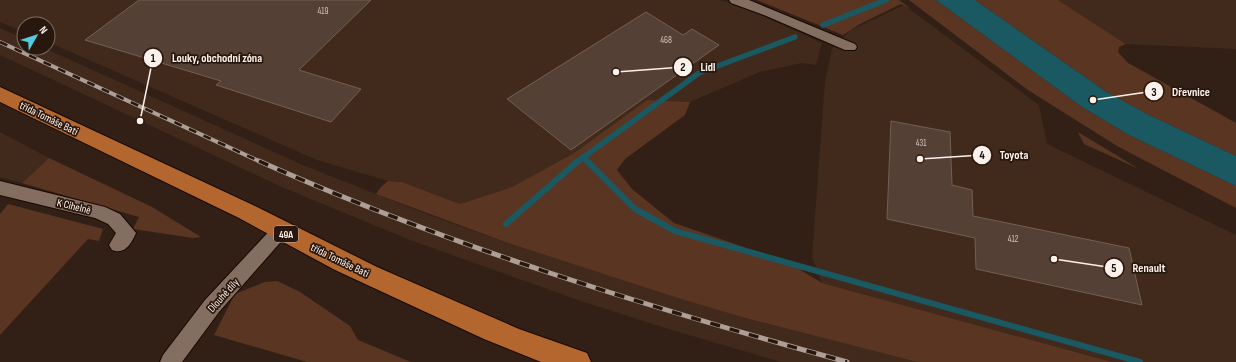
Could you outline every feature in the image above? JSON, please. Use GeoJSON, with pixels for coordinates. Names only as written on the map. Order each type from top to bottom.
{"type":"FeatureCollection","features":[{"type":"Feature","properties":{"kind":"main road","name":"třída Tomáše Bati"},"geometry":{"type":"LineString","coordinates":[[0,94],[247,212],[280,231],[381,281],[539,350],[578,362]]}},
{"type":"Feature","properties":{"kind":"street"},"geometry":{"type":"LineString","coordinates":[[736,0],[769,12],[850,47]]}},
{"type":"Feature","properties":{"kind":"street","name":"K Cihelně"},"geometry":{"type":"LineString","coordinates":[[0,188],[100,212],[114,219],[127,233],[118,245]]}},
{"type":"Feature","properties":{"kind":"street","name":"Dlouhé díly"},"geometry":{"type":"LineString","coordinates":[[170,362],[212,306],[280,231]]}},
{"type":"Feature","properties":{"kind":"shaded area"},"geometry":{"type":"Polygon","coordinates":[[[0,0],[720,0],[741,6],[822,43],[816,65],[802,63],[760,72],[690,102],[647,100],[574,153],[512,187],[460,204],[402,182],[388,181],[317,160],[56,46],[56,16],[16,16],[16,29],[0,22],[0,0]]]}},
{"type":"Feature","properties":{"kind":"shaded area"},"geometry":{"type":"Polygon","coordinates":[[[757,0],[899,0],[911,9],[901,4],[860,24],[843,35],[757,0]]]}},
{"type":"Feature","properties":{"kind":"shaded area"},"geometry":{"type":"Polygon","coordinates":[[[909,0],[936,0],[1082,107],[1129,135],[1236,186],[1236,208],[1117,146],[1028,90],[909,0]]]}},
{"type":"Feature","properties":{"kind":"shaded area"},"geometry":{"type":"Polygon","coordinates":[[[975,0],[1058,0],[1126,44],[1119,47],[1118,52],[1128,63],[1236,123],[1236,156],[1147,114],[1105,91],[975,0]]]}},
{"type":"Feature","properties":{"kind":"shaded area"},"geometry":{"type":"Polygon","coordinates":[[[1058,0],[1236,0],[1236,49],[1126,44],[1058,0]]]}},
{"type":"Feature","properties":{"kind":"shaded area"},"geometry":{"type":"Polygon","coordinates":[[[904,5],[1039,105],[1047,144],[1236,235],[1236,362],[1112,362],[822,283],[812,257],[825,81],[832,49],[851,30],[904,5]]]}},
{"type":"Feature","properties":{"kind":"shaded area"},"geometry":{"type":"Polygon","coordinates":[[[0,28],[16,35],[16,56],[56,56],[56,53],[305,166],[429,215],[508,243],[745,318],[917,362],[781,362],[665,328],[581,301],[410,240],[284,188],[0,55],[0,28]]]}},
{"type":"Feature","properties":{"kind":"shaded area"},"geometry":{"type":"Polygon","coordinates":[[[647,100],[690,102],[685,115],[625,159],[617,170],[632,189],[674,223],[787,262],[822,283],[1112,362],[917,362],[745,318],[675,297],[508,243],[376,194],[388,181],[402,182],[460,204],[512,187],[574,153],[647,100]]]}},
{"type":"Feature","properties":{"kind":"shaded area"},"geometry":{"type":"Polygon","coordinates":[[[0,132],[49,158],[22,183],[0,177],[0,132]]]}},
{"type":"Feature","properties":{"kind":"shaded area"},"geometry":{"type":"Polygon","coordinates":[[[1078,132],[1139,169],[1084,144],[1078,132]]]}},
{"type":"Feature","properties":{"kind":"shaded area"},"geometry":{"type":"Polygon","coordinates":[[[49,158],[152,207],[201,237],[193,238],[133,229],[139,217],[22,183],[49,158]]]}},
{"type":"Feature","properties":{"kind":"shaded area"},"geometry":{"type":"Polygon","coordinates":[[[8,204],[103,229],[99,241],[88,239],[0,335],[0,214],[8,204]]]}},
{"type":"Feature","properties":{"kind":"shaded area"},"geometry":{"type":"Polygon","coordinates":[[[277,281],[300,292],[350,326],[358,340],[411,362],[307,362],[214,335],[235,294],[265,282],[277,281]]]}},
{"type":"Feature","properties":{"kind":"water"},"geometry":{"type":"Polygon","coordinates":[[[936,0],[975,0],[1105,91],[1147,114],[1236,156],[1236,186],[1129,135],[1082,107],[936,0]]]}},
{"type":"Feature","properties":{"kind":"building"},"geometry":{"type":"Polygon","coordinates":[[[139,0],[371,0],[299,70],[361,89],[331,122],[216,85],[221,81],[85,40],[139,0]]]}},
{"type":"Feature","properties":{"kind":"building"},"geometry":{"type":"Polygon","coordinates":[[[646,12],[683,35],[692,29],[719,45],[571,150],[507,99],[646,12]]]}},
{"type":"Feature","properties":{"kind":"building"},"geometry":{"type":"Polygon","coordinates":[[[891,121],[950,132],[952,185],[972,190],[973,216],[1129,248],[1142,305],[976,269],[975,238],[887,219],[891,121]]]}},
{"type":"Feature","properties":{"kind":"waterway"},"geometry":{"type":"LineString","coordinates":[[823,25],[886,0]]}},
{"type":"Feature","properties":{"kind":"waterway"},"geometry":{"type":"LineString","coordinates":[[583,157],[699,73],[795,37]]}},
{"type":"Feature","properties":{"kind":"waterway"},"geometry":{"type":"LineString","coordinates":[[577,162],[583,157]]}},
{"type":"Feature","properties":{"kind":"waterway"},"geometry":{"type":"LineString","coordinates":[[583,157],[635,209],[675,231],[1140,362]]}},
{"type":"Feature","properties":{"kind":"waterway"},"geometry":{"type":"LineString","coordinates":[[506,224],[578,161]]}},
{"type":"Feature","properties":{"kind":"railway"},"geometry":{"type":"LineString","coordinates":[[0,42],[261,162]]}},
{"type":"Feature","properties":{"kind":"railway"},"geometry":{"type":"LineString","coordinates":[[259,161],[403,221],[549,273],[623,297],[847,362]]}},
{"type":"Feature","properties":{"kind":"place","name":"Lidl"},"geometry":{"type":"Point","coordinates":[616,72]}},
{"type":"Feature","properties":{"kind":"place","name":"Dřevnice"},"geometry":{"type":"Point","coordinates":[1093,100]}},
{"type":"Feature","properties":{"kind":"place","name":"Louky, obchodní zóna"},"geometry":{"type":"Point","coordinates":[140,121]}},
{"type":"Feature","properties":{"kind":"place","name":"Toyota"},"geometry":{"type":"Point","coordinates":[920,159]}},
{"type":"Feature","properties":{"kind":"place","name":"Renault"},"geometry":{"type":"Point","coordinates":[1054,259]}}]}
